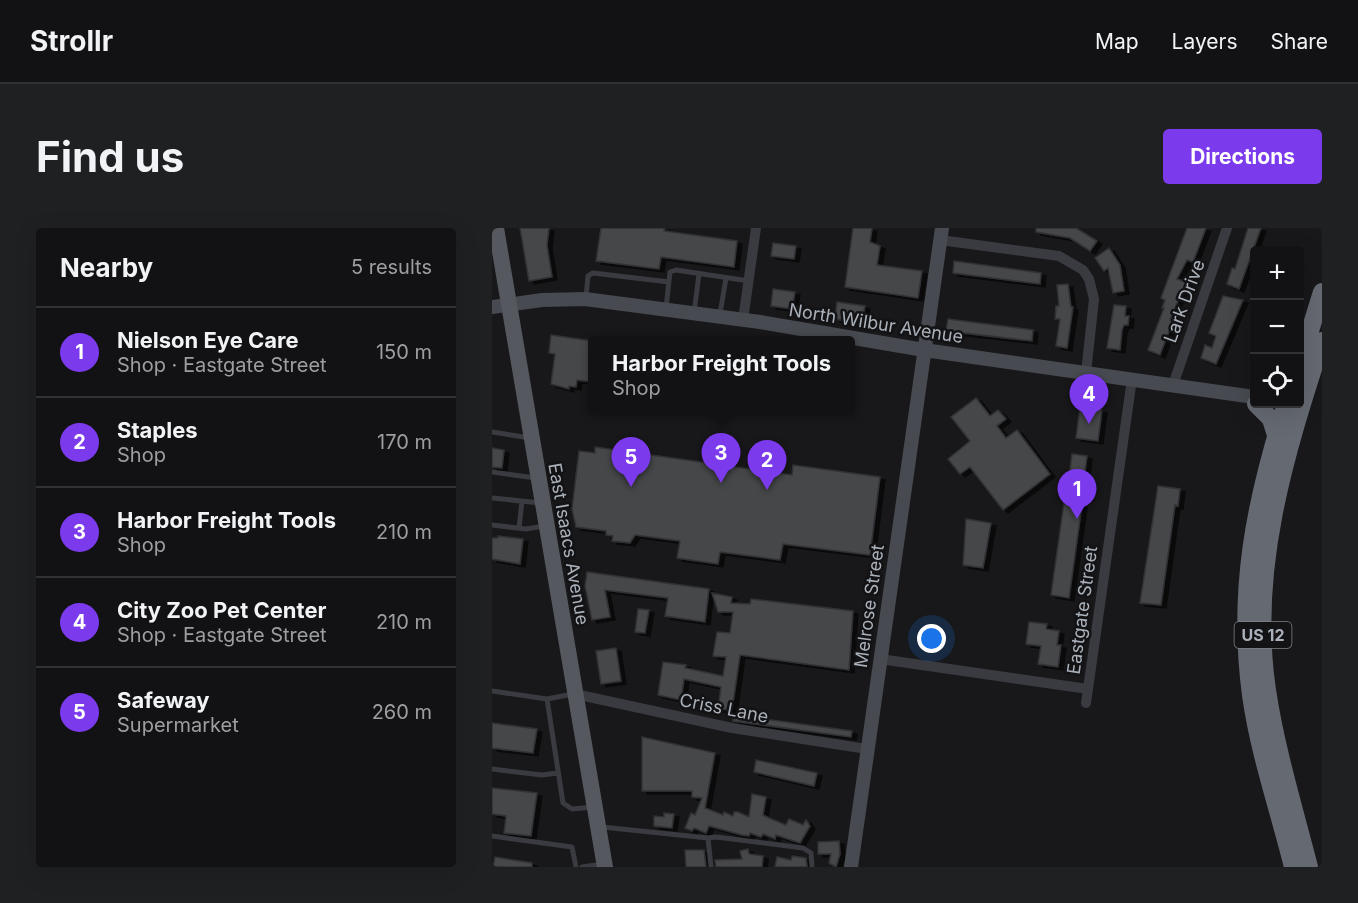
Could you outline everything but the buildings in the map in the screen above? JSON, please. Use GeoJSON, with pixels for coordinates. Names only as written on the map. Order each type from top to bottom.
{"type":"FeatureCollection","features":[{"type":"Feature","properties":{"kind":"highway"},"geometry":{"type":"LineString","coordinates":[[1304,325],[1322,280]]}},
{"type":"Feature","properties":{"kind":"highway"},"geometry":{"type":"LineString","coordinates":[[1302,354],[1322,292]]}},
{"type":"Feature","properties":{"kind":"highway","name":"US 12"},"geometry":{"type":"LineString","coordinates":[[1304,384],[1322,341]]}},
{"type":"Feature","properties":{"kind":"highway"},"geometry":{"type":"LineString","coordinates":[[1262,408],[1271,419],[1276,435]]}},
{"type":"Feature","properties":{"kind":"highway","name":"US 12"},"geometry":{"type":"LineString","coordinates":[[1293,408],[1276,435],[1255,516],[1247,570],[1246,643],[1259,739],[1293,867]]}},
{"type":"Feature","properties":{"kind":"highway","name":"US 12"},"geometry":{"type":"LineString","coordinates":[[1295,408],[1270,518],[1264,571],[1263,642],[1266,688],[1274,730],[1310,867]]}},
{"type":"Feature","properties":{"kind":"main road","name":"East Isaacs Avenue"},"geometry":{"type":"LineString","coordinates":[[496,228],[500,306],[531,438],[605,865]]}},
{"type":"Feature","properties":{"kind":"main road","name":"Melrose Street"},"geometry":{"type":"LineString","coordinates":[[851,867],[941,234]]}},
{"type":"Feature","properties":{"kind":"main road","name":"North Wilbur Avenue"},"geometry":{"type":"LineString","coordinates":[[500,306],[556,299],[585,299],[719,316],[840,336]]}},
{"type":"Feature","properties":{"kind":"main road","name":"North Wilbur Avenue"},"geometry":{"type":"LineString","coordinates":[[855,339],[1250,398]]}},
{"type":"Feature","properties":{"kind":"street"},"geometry":{"type":"LineString","coordinates":[[743,320],[756,228]]}},
{"type":"Feature","properties":{"kind":"street","name":"Lark Drive"},"geometry":{"type":"LineString","coordinates":[[1173,385],[1227,228]]}},
{"type":"Feature","properties":{"kind":"street"},"geometry":{"type":"LineString","coordinates":[[941,234],[1059,256],[1083,270],[1089,279],[1094,299],[1086,373]]}},
{"type":"Feature","properties":{"kind":"street","name":"Eastgate Street"},"geometry":{"type":"LineString","coordinates":[[1086,703],[1132,379]]}},
{"type":"Feature","properties":{"kind":"street"},"geometry":{"type":"LineString","coordinates":[[880,659],[1088,689]]}},
{"type":"Feature","properties":{"kind":"street","name":"Criss Lane"},"geometry":{"type":"LineString","coordinates":[[575,694],[758,732],[867,749]]}},
{"type":"Feature","properties":{"kind":"lane"},"geometry":{"type":"LineString","coordinates":[[666,309],[670,272],[676,270],[749,281]]}},
{"type":"Feature","properties":{"kind":"lane"},"geometry":{"type":"LineString","coordinates":[[585,299],[588,276],[592,273],[669,282]]}},
{"type":"Feature","properties":{"kind":"lane"},"geometry":{"type":"LineString","coordinates":[[694,313],[699,273]]}},
{"type":"Feature","properties":{"kind":"lane"},"geometry":{"type":"LineString","coordinates":[[719,316],[726,278]]}},
{"type":"Feature","properties":{"kind":"lane"},"geometry":{"type":"LineString","coordinates":[[492,432],[531,438]]}},
{"type":"Feature","properties":{"kind":"lane"},"geometry":{"type":"LineString","coordinates":[[492,472],[538,478]]}},
{"type":"Feature","properties":{"kind":"lane"},"geometry":{"type":"LineString","coordinates":[[492,498],[542,504]]}},
{"type":"Feature","properties":{"kind":"lane"},"geometry":{"type":"LineString","coordinates":[[519,528],[522,501]]}},
{"type":"Feature","properties":{"kind":"lane"},"geometry":{"type":"LineString","coordinates":[[492,525],[519,528],[546,526]]}},
{"type":"Feature","properties":{"kind":"lane"},"geometry":{"type":"LineString","coordinates":[[492,691],[547,699],[575,694]]}},
{"type":"Feature","properties":{"kind":"lane"},"geometry":{"type":"LineString","coordinates":[[547,699],[563,803],[567,808],[594,807]]}},
{"type":"Feature","properties":{"kind":"lane"},"geometry":{"type":"LineString","coordinates":[[492,769],[542,776],[558,773]]}},
{"type":"Feature","properties":{"kind":"lane"},"geometry":{"type":"LineString","coordinates":[[598,827],[726,838],[803,848],[811,853],[812,867]]}},
{"type":"Feature","properties":{"kind":"lane"},"geometry":{"type":"LineString","coordinates":[[492,836],[572,847],[576,867]]}},
{"type":"Feature","properties":{"kind":"lane"},"geometry":{"type":"LineString","coordinates":[[708,838],[711,867]]}},
{"type":"Feature","properties":{"kind":"lane"},"geometry":{"type":"LineString","coordinates":[[582,867],[605,865]]}},
{"type":"Feature","properties":{"kind":"place","name":"City Zoo Pet Center"},"geometry":{"type":"Point","coordinates":[1089,424]}},
{"type":"Feature","properties":{"kind":"place","name":"Harbor Freight Tools"},"geometry":{"type":"Point","coordinates":[721,483]}},
{"type":"Feature","properties":{"kind":"place","name":"Safeway"},"geometry":{"type":"Point","coordinates":[631,487]}},
{"type":"Feature","properties":{"kind":"place","name":"Staples"},"geometry":{"type":"Point","coordinates":[767,490]}},
{"type":"Feature","properties":{"kind":"place","name":"Nielson Eye Care"},"geometry":{"type":"Point","coordinates":[1077,519]}}]}
